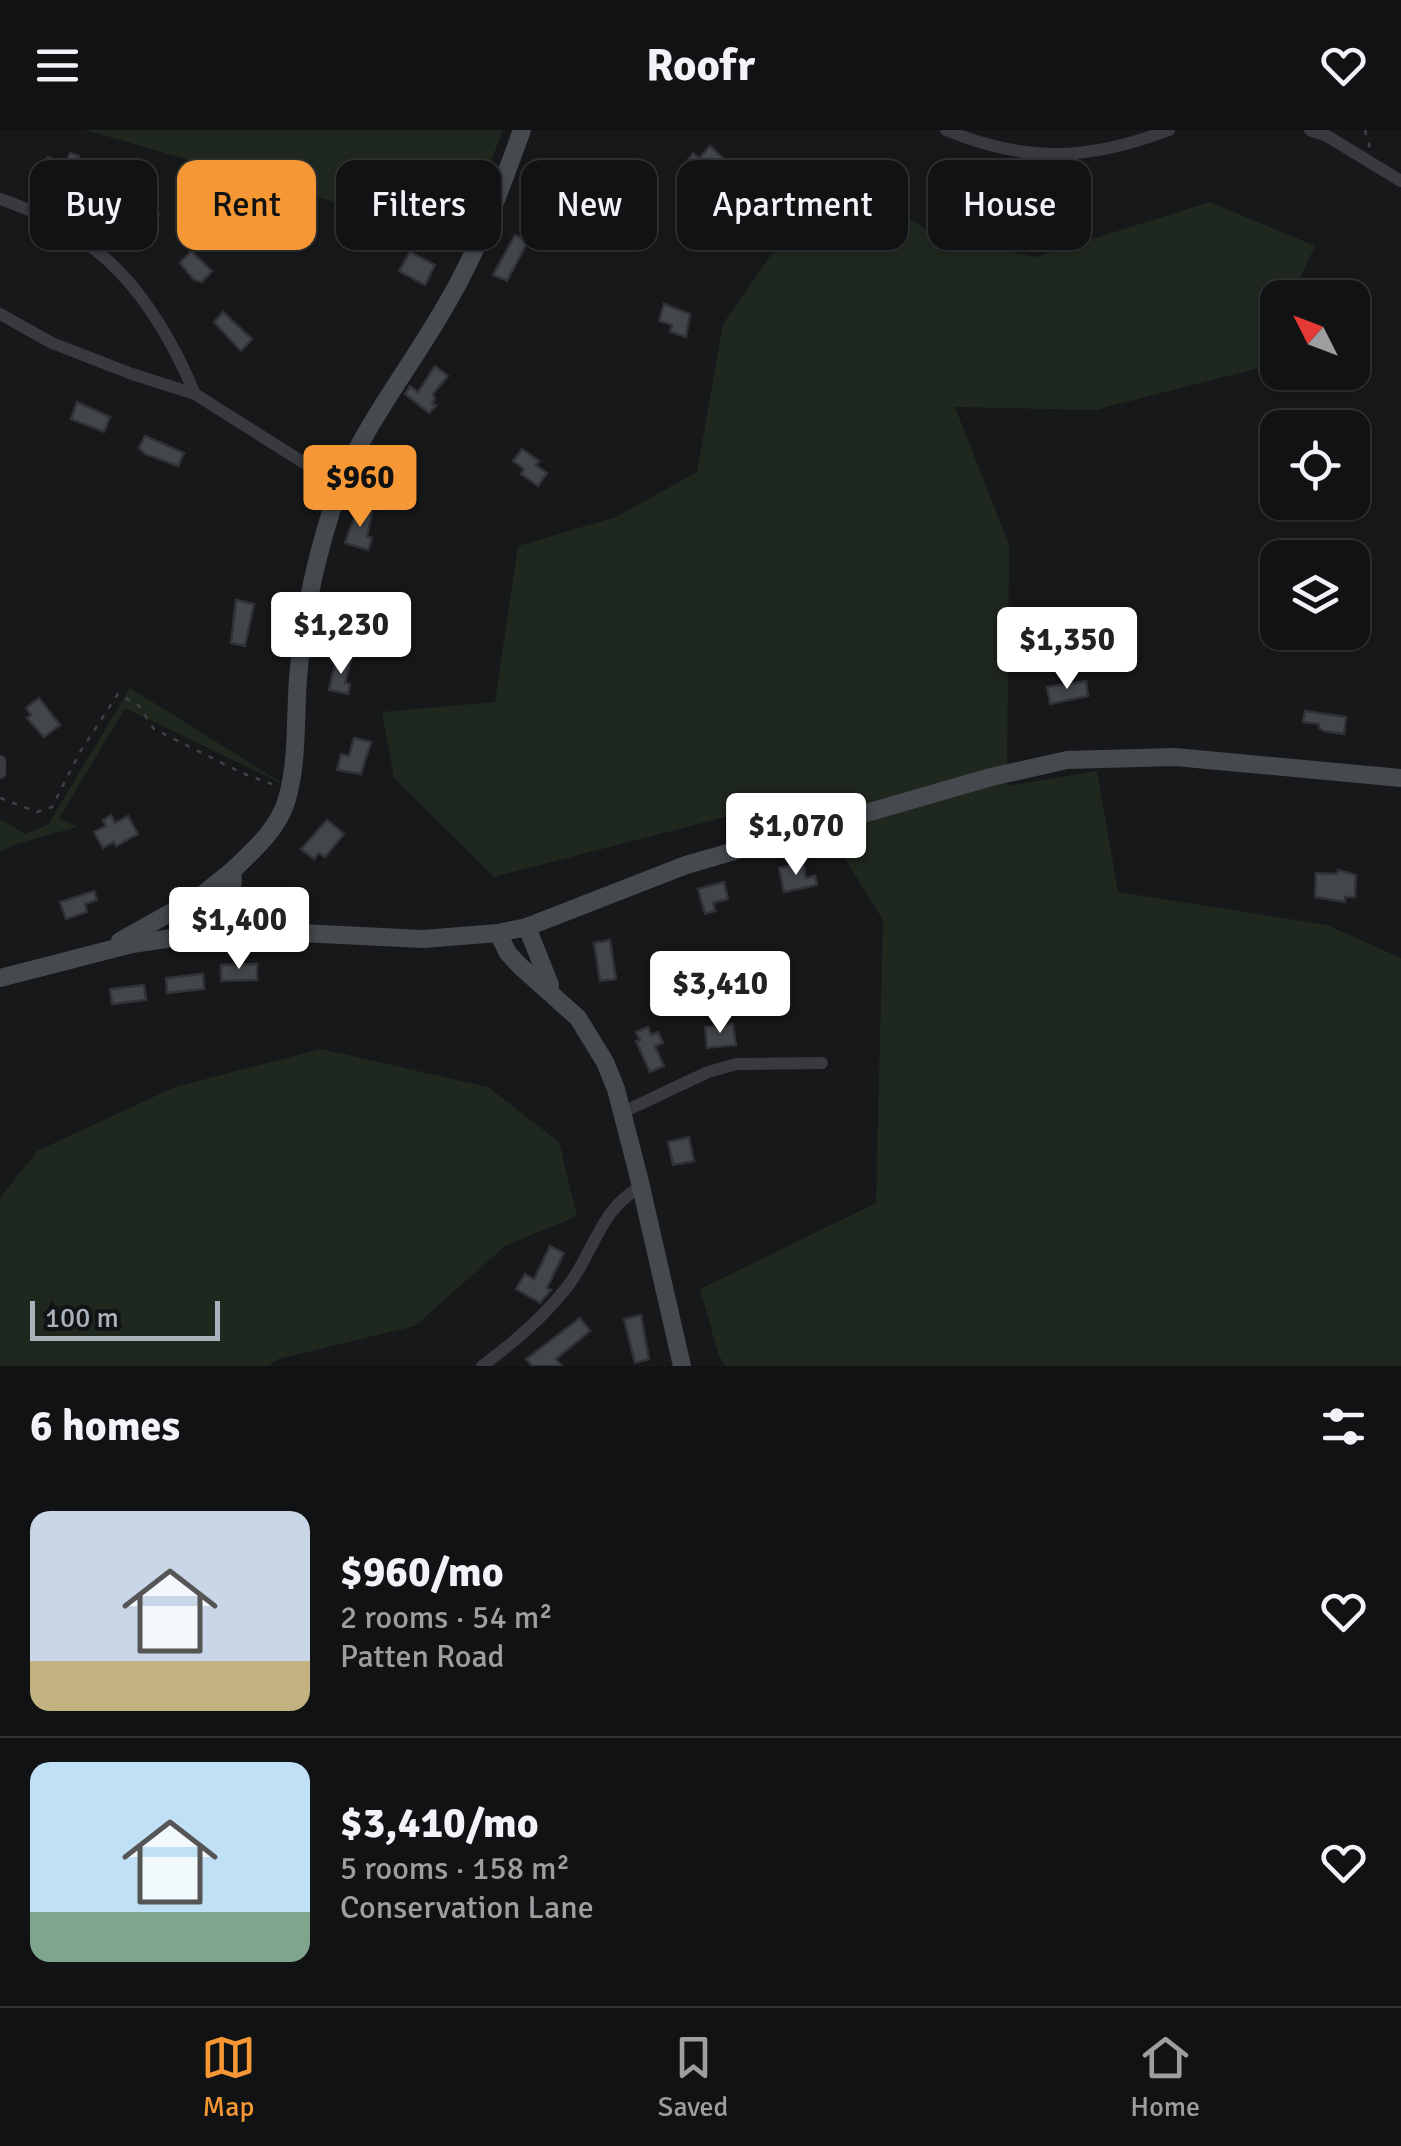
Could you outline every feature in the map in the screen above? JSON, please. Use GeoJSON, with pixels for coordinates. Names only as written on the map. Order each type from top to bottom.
{"type":"FeatureCollection","features":[{"type":"Feature","properties":{"kind":"street"},"geometry":{"type":"LineString","coordinates":[[102,951],[202,895],[272,830],[288,798],[303,645],[315,573],[339,485],[369,426],[460,280],[522,130]]}},
{"type":"Feature","properties":{"kind":"street"},"geometry":{"type":"LineString","coordinates":[[946,130],[986,146],[1022,154],[1064,155],[1169,130]]}},
{"type":"Feature","properties":{"kind":"street"},"geometry":{"type":"LineString","coordinates":[[1310,130],[1327,136],[1401,182]]}},
{"type":"Feature","properties":{"kind":"street"},"geometry":{"type":"LineString","coordinates":[[0,199],[61,226],[122,274],[164,327],[195,394]]}},
{"type":"Feature","properties":{"kind":"street"},"geometry":{"type":"LineString","coordinates":[[0,314],[102,363],[195,394],[339,485]]}},
{"type":"Feature","properties":{"kind":"street"},"geometry":{"type":"LineString","coordinates":[[0,978],[102,951],[186,936],[256,932],[423,939],[527,928],[686,865],[991,777],[1068,760],[1176,757],[1401,778]]}},
{"type":"Feature","properties":{"kind":"street"},"geometry":{"type":"LineString","coordinates":[[0,761],[0,773]]}},
{"type":"Feature","properties":{"kind":"street"},"geometry":{"type":"LineString","coordinates":[[233,870],[232,900],[256,932]]}},
{"type":"Feature","properties":{"kind":"street"},"geometry":{"type":"LineString","coordinates":[[527,928],[554,995]]}},
{"type":"Feature","properties":{"kind":"street"},"geometry":{"type":"LineString","coordinates":[[498,933],[508,953],[578,1018],[605,1062],[641,1187],[682,1366]]}},
{"type":"Feature","properties":{"kind":"street"},"geometry":{"type":"LineString","coordinates":[[622,1113],[708,1072],[737,1064],[822,1063]]}},
{"type":"Feature","properties":{"kind":"street"},"geometry":{"type":"LineString","coordinates":[[482,1366],[547,1312],[572,1281],[613,1208],[641,1187]]}},
{"type":"Feature","properties":{"kind":"path"},"geometry":{"type":"LineString","coordinates":[[0,798],[36,812],[52,806],[80,752],[118,694],[138,705],[154,730],[254,778],[288,786]]}},
{"type":"Feature","properties":{"kind":"shaded area"},"geometry":{"type":"Polygon","coordinates":[[[86,130],[503,130],[491,160],[336,160],[336,203],[316,197],[316,160],[189,160],[86,130]]]}},
{"type":"Feature","properties":{"kind":"shaded area"},"geometry":{"type":"Polygon","coordinates":[[[1210,202],[1315,246],[1299,280],[1260,280],[1259,368],[1095,410],[955,407],[1009,545],[1007,786],[1097,771],[1118,892],[1327,925],[1401,958],[1401,1366],[725,1366],[700,1289],[876,1203],[883,920],[806,796],[494,877],[394,778],[382,712],[495,702],[518,546],[616,517],[697,472],[723,324],[774,250],[908,250],[908,217],[928,230],[928,250],[1004,250],[1035,257],[1057,250],[1091,250],[1091,239],[1210,202]]]}},
{"type":"Feature","properties":{"kind":"shaded area"},"geometry":{"type":"Polygon","coordinates":[[[130,688],[287,786],[125,708],[59,818],[77,827],[0,852],[0,819],[25,834],[48,825],[130,688]]]}},
{"type":"Feature","properties":{"kind":"shaded area"},"geometry":{"type":"Polygon","coordinates":[[[321,1049],[488,1087],[559,1142],[577,1216],[505,1246],[415,1326],[278,1359],[269,1366],[0,1366],[0,1198],[37,1151],[175,1087],[321,1049]]]}},
{"type":"Feature","properties":{"kind":"building"},"geometry":{"type":"Polygon","coordinates":[[[710,146],[723,158],[688,160],[693,153],[699,158],[710,146]]]}},
{"type":"Feature","properties":{"kind":"building"},"geometry":{"type":"Polygon","coordinates":[[[515,235],[521,238],[523,250],[507,281],[493,275],[515,235]]]}},
{"type":"Feature","properties":{"kind":"building"},"geometry":{"type":"Polygon","coordinates":[[[191,251],[212,271],[202,282],[194,280],[180,263],[191,251]]]}},
{"type":"Feature","properties":{"kind":"building"},"geometry":{"type":"Polygon","coordinates":[[[410,252],[435,265],[425,285],[399,271],[410,252]]]}},
{"type":"Feature","properties":{"kind":"building"},"geometry":{"type":"Polygon","coordinates":[[[664,304],[690,314],[686,337],[670,332],[672,325],[659,321],[664,304]]]}},
{"type":"Feature","properties":{"kind":"building"},"geometry":{"type":"Polygon","coordinates":[[[223,312],[252,339],[241,351],[214,322],[223,312]]]}},
{"type":"Feature","properties":{"kind":"building"},"geometry":{"type":"Polygon","coordinates":[[[435,366],[448,376],[433,394],[432,403],[436,406],[429,413],[405,394],[410,386],[418,392],[435,366]]]}},
{"type":"Feature","properties":{"kind":"building"},"geometry":{"type":"Polygon","coordinates":[[[77,402],[110,417],[104,432],[71,419],[77,402]]]}},
{"type":"Feature","properties":{"kind":"building"},"geometry":{"type":"Polygon","coordinates":[[[145,436],[184,453],[178,466],[145,454],[139,448],[145,436]]]}},
{"type":"Feature","properties":{"kind":"building"},"geometry":{"type":"Polygon","coordinates":[[[522,449],[539,461],[536,465],[547,473],[538,486],[521,474],[524,469],[513,461],[522,449]]]}},
{"type":"Feature","properties":{"kind":"building"},"geometry":{"type":"Polygon","coordinates":[[[358,507],[372,512],[368,550],[345,543],[358,507]]]}},
{"type":"Feature","properties":{"kind":"building"},"geometry":{"type":"Polygon","coordinates":[[[236,600],[254,604],[245,646],[231,643],[236,600]]]}},
{"type":"Feature","properties":{"kind":"building"},"geometry":{"type":"Polygon","coordinates":[[[341,658],[351,660],[345,683],[350,684],[348,694],[329,690],[335,663],[340,664],[341,658]]]}},
{"type":"Feature","properties":{"kind":"building"},"geometry":{"type":"Polygon","coordinates":[[[1086,681],[1088,696],[1050,704],[1047,687],[1086,681]]]}},
{"type":"Feature","properties":{"kind":"building"},"geometry":{"type":"Polygon","coordinates":[[[39,698],[60,725],[44,737],[27,718],[31,715],[26,708],[39,698]]]}},
{"type":"Feature","properties":{"kind":"building"},"geometry":{"type":"Polygon","coordinates":[[[1305,711],[1346,717],[1344,734],[1303,722],[1305,711]]]}},
{"type":"Feature","properties":{"kind":"building"},"geometry":{"type":"Polygon","coordinates":[[[354,738],[371,742],[361,774],[337,770],[341,754],[349,756],[354,738]]]}},
{"type":"Feature","properties":{"kind":"building"},"geometry":{"type":"Polygon","coordinates":[[[111,815],[115,823],[128,816],[138,834],[103,848],[94,832],[106,826],[103,820],[111,815]]]}},
{"type":"Feature","properties":{"kind":"building"},"geometry":{"type":"Polygon","coordinates":[[[327,820],[344,834],[325,857],[319,853],[314,859],[301,849],[327,820]]]}},
{"type":"Feature","properties":{"kind":"building"},"geometry":{"type":"Polygon","coordinates":[[[803,863],[806,878],[815,876],[817,885],[784,892],[779,868],[803,863]]]}},
{"type":"Feature","properties":{"kind":"building"},"geometry":{"type":"Polygon","coordinates":[[[1338,870],[1356,875],[1355,897],[1345,897],[1345,902],[1315,897],[1316,873],[1337,874],[1338,870]]]}},
{"type":"Feature","properties":{"kind":"building"},"geometry":{"type":"Polygon","coordinates":[[[724,882],[728,899],[713,903],[715,911],[705,914],[698,889],[724,882]]]}},
{"type":"Feature","properties":{"kind":"building"},"geometry":{"type":"Polygon","coordinates":[[[94,891],[97,900],[85,904],[87,912],[66,919],[60,902],[94,891]]]}},
{"type":"Feature","properties":{"kind":"building"},"geometry":{"type":"Polygon","coordinates":[[[610,940],[616,979],[600,981],[594,943],[610,940]]]}},
{"type":"Feature","properties":{"kind":"building"},"geometry":{"type":"Polygon","coordinates":[[[257,964],[257,980],[221,981],[221,965],[257,964]]]}},
{"type":"Feature","properties":{"kind":"building"},"geometry":{"type":"Polygon","coordinates":[[[203,974],[204,989],[167,993],[166,978],[203,974]]]}},
{"type":"Feature","properties":{"kind":"building"},"geometry":{"type":"Polygon","coordinates":[[[144,985],[146,1000],[112,1004],[110,989],[144,985]]]}},
{"type":"Feature","properties":{"kind":"building"},"geometry":{"type":"Polygon","coordinates":[[[733,1024],[736,1045],[707,1048],[705,1027],[733,1024]]]}},
{"type":"Feature","properties":{"kind":"building"},"geometry":{"type":"Polygon","coordinates":[[[648,1027],[651,1035],[658,1032],[663,1043],[655,1046],[664,1066],[650,1072],[636,1041],[640,1040],[636,1032],[648,1027]]]}},
{"type":"Feature","properties":{"kind":"building"},"geometry":{"type":"Polygon","coordinates":[[[689,1137],[694,1161],[673,1165],[668,1142],[689,1137]]]}},
{"type":"Feature","properties":{"kind":"building"},"geometry":{"type":"Polygon","coordinates":[[[550,1246],[564,1253],[547,1288],[551,1290],[540,1303],[516,1289],[525,1274],[534,1279],[550,1246]]]}},
{"type":"Feature","properties":{"kind":"building"},"geometry":{"type":"Polygon","coordinates":[[[641,1315],[649,1359],[635,1363],[624,1319],[641,1315]]]}},
{"type":"Feature","properties":{"kind":"building"},"geometry":{"type":"Polygon","coordinates":[[[580,1318],[590,1331],[556,1359],[562,1366],[532,1366],[526,1359],[580,1318]]]}}]}
